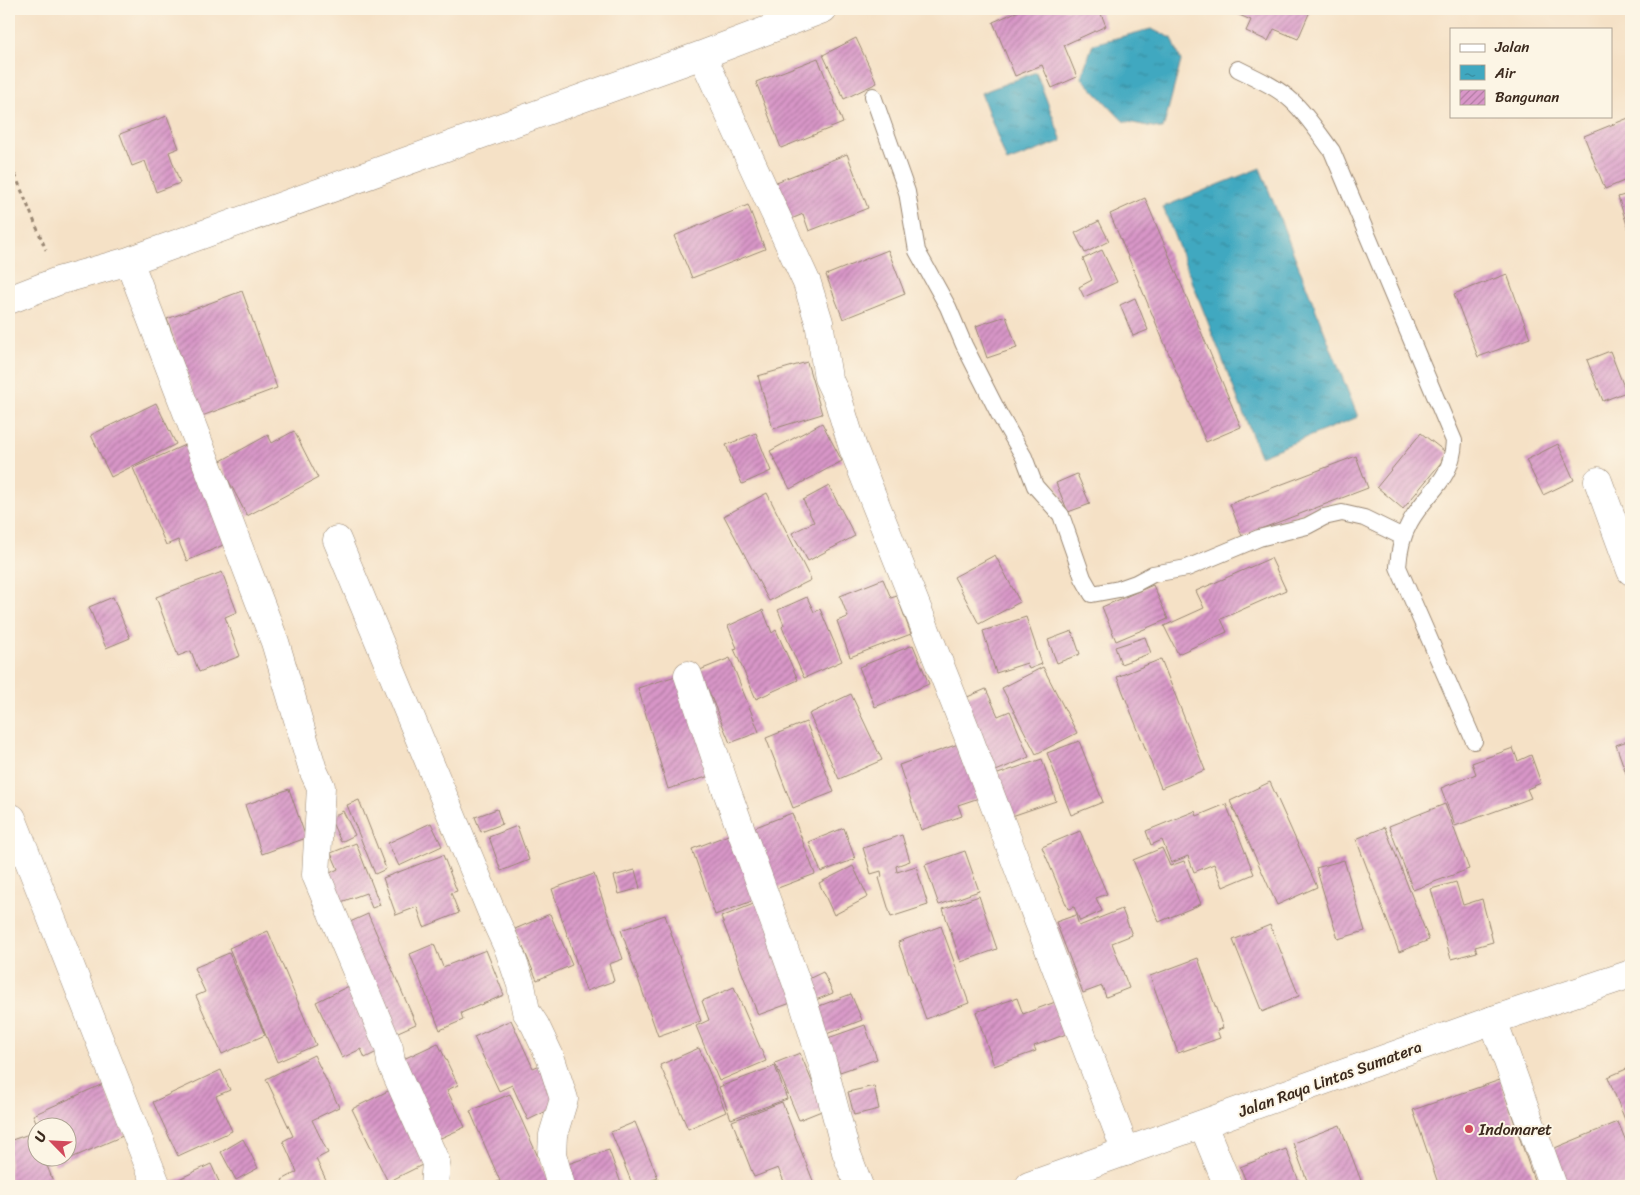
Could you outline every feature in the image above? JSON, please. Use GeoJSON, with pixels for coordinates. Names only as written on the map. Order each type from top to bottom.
{"type":"FeatureCollection","features":[{"type":"Feature","properties":{"kind":"main road"},"geometry":{"type":"LineString","coordinates":[[9,300],[58,281],[129,262],[823,9]]}},
{"type":"Feature","properties":{"kind":"main road"},"geometry":{"type":"LineString","coordinates":[[702,54],[807,283],[819,322],[828,378],[838,399],[853,448],[973,749],[1126,1152]]}},
{"type":"Feature","properties":{"kind":"main road"},"geometry":{"type":"LineString","coordinates":[[129,262],[275,642],[313,770],[321,787],[316,875],[390,1048],[391,1062],[436,1163],[434,1186]]}},
{"type":"Feature","properties":{"kind":"main road"},"geometry":{"type":"LineString","coordinates":[[1598,481],[1631,571]]}},
{"type":"Feature","properties":{"kind":"main road"},"geometry":{"type":"LineString","coordinates":[[337,540],[509,950],[521,985],[526,1011],[535,1025],[551,1059],[564,1099],[553,1135],[552,1154],[561,1186]]}},
{"type":"Feature","properties":{"kind":"main road"},"geometry":{"type":"LineString","coordinates":[[688,675],[725,786],[802,998],[823,1065],[846,1152],[859,1186]]}},
{"type":"Feature","properties":{"kind":"main road"},"geometry":{"type":"LineString","coordinates":[[12,818],[157,1186]]}},
{"type":"Feature","properties":{"kind":"main road","name":"Jalan Raya Lintas Sumatera"},"geometry":{"type":"LineString","coordinates":[[1042,1184],[1493,1020],[1631,974]]}},
{"type":"Feature","properties":{"kind":"main road"},"geometry":{"type":"LineString","coordinates":[[1493,1020],[1553,1186]]}},
{"type":"Feature","properties":{"kind":"main road"},"geometry":{"type":"LineString","coordinates":[[1202,1125],[1228,1186]]}},
{"type":"Feature","properties":{"kind":"lane"},"geometry":{"type":"LineString","coordinates":[[1238,69],[1272,86],[1292,101],[1311,121],[1332,151],[1454,441],[1453,455],[1443,479],[1411,520],[1403,537],[1398,567],[1474,741]]}},
{"type":"Feature","properties":{"kind":"lane"},"geometry":{"type":"LineString","coordinates":[[873,96],[907,192],[917,251],[948,308],[972,362],[1024,458],[1035,486],[1061,515],[1083,578],[1092,594],[1119,589],[1153,574],[1187,568],[1259,538],[1307,526],[1324,517],[1342,513],[1372,521],[1403,537]]}},
{"type":"Feature","properties":{"kind":"path"},"geometry":{"type":"LineString","coordinates":[[9,160],[58,281]]}},
{"type":"Feature","properties":{"kind":"water"},"geometry":{"type":"Polygon","coordinates":[[[1151,29],[1172,38],[1181,61],[1163,129],[1123,121],[1081,77],[1093,44],[1151,29]]]}},
{"type":"Feature","properties":{"kind":"water"},"geometry":{"type":"Polygon","coordinates":[[[1036,72],[1062,141],[1007,162],[981,93],[1036,72]]]}},
{"type":"Feature","properties":{"kind":"water"},"geometry":{"type":"Polygon","coordinates":[[[1260,168],[1358,417],[1260,456],[1163,207],[1260,168]]]}},
{"type":"Feature","properties":{"kind":"building"},"geometry":{"type":"Polygon","coordinates":[[[1023,9],[1099,9],[1106,26],[1064,45],[1077,77],[1052,88],[1042,65],[1015,76],[993,22],[1023,9]]]}},
{"type":"Feature","properties":{"kind":"building"},"geometry":{"type":"Polygon","coordinates":[[[1225,9],[1311,9],[1298,39],[1274,29],[1268,41],[1246,31],[1251,20],[1225,9]]]}},
{"type":"Feature","properties":{"kind":"building"},"geometry":{"type":"Polygon","coordinates":[[[856,38],[877,83],[844,99],[823,55],[856,38]]]}},
{"type":"Feature","properties":{"kind":"building"},"geometry":{"type":"Polygon","coordinates":[[[818,58],[843,123],[781,148],[756,82],[818,58]]]}},
{"type":"Feature","properties":{"kind":"building"},"geometry":{"type":"Polygon","coordinates":[[[167,116],[179,148],[169,152],[180,183],[156,192],[145,161],[132,166],[120,134],[167,116]]]}},
{"type":"Feature","properties":{"kind":"building"},"geometry":{"type":"Polygon","coordinates":[[[1631,117],[1631,178],[1605,189],[1584,136],[1631,117]]]}},
{"type":"Feature","properties":{"kind":"building"},"geometry":{"type":"Polygon","coordinates":[[[847,154],[868,208],[809,231],[803,214],[789,220],[774,183],[847,154]]]}},
{"type":"Feature","properties":{"kind":"building"},"geometry":{"type":"Polygon","coordinates":[[[1631,193],[1631,237],[1618,197],[1631,193]]]}},
{"type":"Feature","properties":{"kind":"building"},"geometry":{"type":"Polygon","coordinates":[[[1145,198],[1241,427],[1206,442],[1110,214],[1145,198]]]}},
{"type":"Feature","properties":{"kind":"building"},"geometry":{"type":"Polygon","coordinates":[[[748,205],[765,249],[692,278],[674,236],[748,205]]]}},
{"type":"Feature","properties":{"kind":"building"},"geometry":{"type":"Polygon","coordinates":[[[1099,221],[1109,241],[1085,253],[1075,233],[1099,221]]]}},
{"type":"Feature","properties":{"kind":"building"},"geometry":{"type":"Polygon","coordinates":[[[888,250],[905,294],[843,319],[826,275],[888,250]]]}},
{"type":"Feature","properties":{"kind":"building"},"geometry":{"type":"Polygon","coordinates":[[[1102,250],[1117,282],[1084,297],[1079,287],[1092,280],[1083,259],[1102,250]]]}},
{"type":"Feature","properties":{"kind":"building"},"geometry":{"type":"Polygon","coordinates":[[[1507,274],[1530,338],[1478,357],[1454,294],[1507,274]]]}},
{"type":"Feature","properties":{"kind":"building"},"geometry":{"type":"Polygon","coordinates":[[[242,291],[277,388],[202,416],[167,319],[242,291]]]}},
{"type":"Feature","properties":{"kind":"building"},"geometry":{"type":"Polygon","coordinates":[[[1135,298],[1148,330],[1133,336],[1120,305],[1135,298]]]}},
{"type":"Feature","properties":{"kind":"building"},"geometry":{"type":"Polygon","coordinates":[[[1006,316],[1017,348],[987,358],[976,326],[1006,316]]]}},
{"type":"Feature","properties":{"kind":"building"},"geometry":{"type":"Polygon","coordinates":[[[1610,351],[1626,392],[1603,401],[1587,360],[1610,351]]]}},
{"type":"Feature","properties":{"kind":"building"},"geometry":{"type":"Polygon","coordinates":[[[807,362],[822,414],[773,429],[758,376],[807,362]]]}},
{"type":"Feature","properties":{"kind":"building"},"geometry":{"type":"Polygon","coordinates":[[[156,403],[176,444],[111,477],[91,435],[156,403]]]}},
{"type":"Feature","properties":{"kind":"building"},"geometry":{"type":"Polygon","coordinates":[[[822,423],[842,461],[790,489],[770,451],[822,423]]]}},
{"type":"Feature","properties":{"kind":"building"},"geometry":{"type":"Polygon","coordinates":[[[294,431],[318,478],[247,516],[219,462],[268,435],[272,443],[294,431]]]}},
{"type":"Feature","properties":{"kind":"building"},"geometry":{"type":"Polygon","coordinates":[[[756,433],[771,471],[742,484],[726,445],[756,433]]]}},
{"type":"Feature","properties":{"kind":"building"},"geometry":{"type":"Polygon","coordinates":[[[1421,433],[1448,454],[1403,509],[1377,487],[1421,433]]]}},
{"type":"Feature","properties":{"kind":"building"},"geometry":{"type":"Polygon","coordinates":[[[187,444],[230,542],[187,561],[178,540],[166,545],[133,468],[187,444]]]}},
{"type":"Feature","properties":{"kind":"building"},"geometry":{"type":"Polygon","coordinates":[[[1558,444],[1574,480],[1543,495],[1526,460],[1558,444]]]}},
{"type":"Feature","properties":{"kind":"building"},"geometry":{"type":"Polygon","coordinates":[[[1356,456],[1368,488],[1242,536],[1230,504],[1356,456]]]}},
{"type":"Feature","properties":{"kind":"building"},"geometry":{"type":"Polygon","coordinates":[[[1077,474],[1090,504],[1068,512],[1056,483],[1077,474]]]}},
{"type":"Feature","properties":{"kind":"building"},"geometry":{"type":"Polygon","coordinates":[[[829,486],[855,536],[808,561],[792,533],[814,522],[803,500],[829,486]]]}},
{"type":"Feature","properties":{"kind":"building"},"geometry":{"type":"Polygon","coordinates":[[[767,493],[811,580],[769,601],[724,516],[767,493]]]}},
{"type":"Feature","properties":{"kind":"building"},"geometry":{"type":"Polygon","coordinates":[[[995,555],[1020,602],[979,624],[954,577],[995,555]]]}},
{"type":"Feature","properties":{"kind":"building"},"geometry":{"type":"Polygon","coordinates":[[[1271,558],[1286,590],[1221,619],[1227,632],[1178,654],[1164,626],[1204,608],[1196,591],[1271,558]]]}},
{"type":"Feature","properties":{"kind":"building"},"geometry":{"type":"Polygon","coordinates":[[[222,572],[237,612],[225,617],[240,656],[199,672],[191,651],[178,656],[156,597],[222,572]]]}},
{"type":"Feature","properties":{"kind":"building"},"geometry":{"type":"Polygon","coordinates":[[[883,579],[891,598],[897,596],[911,634],[850,657],[837,621],[848,617],[840,596],[883,579]]]}},
{"type":"Feature","properties":{"kind":"building"},"geometry":{"type":"Polygon","coordinates":[[[1153,585],[1168,619],[1116,641],[1102,607],[1153,585]]]}},
{"type":"Feature","properties":{"kind":"building"},"geometry":{"type":"Polygon","coordinates":[[[113,597],[130,638],[106,648],[89,607],[113,597]]]}},
{"type":"Feature","properties":{"kind":"building"},"geometry":{"type":"Polygon","coordinates":[[[807,597],[814,612],[820,609],[842,661],[804,678],[782,627],[784,625],[778,610],[807,597]]]}},
{"type":"Feature","properties":{"kind":"building"},"geometry":{"type":"Polygon","coordinates":[[[763,610],[772,633],[776,630],[798,680],[756,699],[734,649],[737,648],[728,626],[763,610]]]}},
{"type":"Feature","properties":{"kind":"building"},"geometry":{"type":"Polygon","coordinates":[[[1026,617],[1042,664],[1029,669],[1027,663],[996,673],[983,631],[1026,617]]]}},
{"type":"Feature","properties":{"kind":"building"},"geometry":{"type":"Polygon","coordinates":[[[1072,631],[1080,654],[1057,663],[1048,640],[1072,631]]]}},
{"type":"Feature","properties":{"kind":"building"},"geometry":{"type":"Polygon","coordinates":[[[1145,637],[1151,653],[1121,664],[1115,647],[1145,637]]]}},
{"type":"Feature","properties":{"kind":"building"},"geometry":{"type":"Polygon","coordinates":[[[913,645],[929,684],[875,707],[859,667],[913,645]]]}},
{"type":"Feature","properties":{"kind":"building"},"geometry":{"type":"Polygon","coordinates":[[[730,658],[759,732],[730,743],[700,670],[730,658]]]}},
{"type":"Feature","properties":{"kind":"building"},"geometry":{"type":"Polygon","coordinates":[[[1161,659],[1205,770],[1161,788],[1117,677],[1161,659]]]}},
{"type":"Feature","properties":{"kind":"building"},"geometry":{"type":"Polygon","coordinates":[[[1043,667],[1077,733],[1036,754],[1002,688],[1043,667]]]}},
{"type":"Feature","properties":{"kind":"building"},"geometry":{"type":"Polygon","coordinates":[[[682,674],[713,775],[668,789],[638,688],[682,674]]]}},
{"type":"Feature","properties":{"kind":"building"},"geometry":{"type":"Polygon","coordinates":[[[986,689],[998,716],[1010,711],[1029,757],[996,771],[965,698],[986,689]]]}},
{"type":"Feature","properties":{"kind":"building"},"geometry":{"type":"Polygon","coordinates":[[[851,694],[882,760],[839,779],[809,714],[851,694]]]}},
{"type":"Feature","properties":{"kind":"building"},"geometry":{"type":"Polygon","coordinates":[[[806,722],[834,792],[793,808],[766,738],[806,722]]]}},
{"type":"Feature","properties":{"kind":"building"},"geometry":{"type":"Polygon","coordinates":[[[1630,740],[1631,744],[1631,787],[1616,745],[1630,740]]]}},
{"type":"Feature","properties":{"kind":"building"},"geometry":{"type":"Polygon","coordinates":[[[1079,741],[1103,802],[1071,815],[1047,753],[1079,741]]]}},
{"type":"Feature","properties":{"kind":"building"},"geometry":{"type":"Polygon","coordinates":[[[961,743],[979,798],[958,805],[962,816],[921,830],[899,765],[961,743]]]}},
{"type":"Feature","properties":{"kind":"building"},"geometry":{"type":"Polygon","coordinates":[[[1513,748],[1518,761],[1531,755],[1541,783],[1527,789],[1531,798],[1455,826],[1441,788],[1476,774],[1472,763],[1513,748]]]}},
{"type":"Feature","properties":{"kind":"building"},"geometry":{"type":"Polygon","coordinates":[[[1042,759],[1056,801],[1006,818],[992,776],[1042,759]]]}},
{"type":"Feature","properties":{"kind":"building"},"geometry":{"type":"Polygon","coordinates":[[[1270,782],[1317,887],[1277,905],[1230,801],[1270,782]]]}},
{"type":"Feature","properties":{"kind":"building"},"geometry":{"type":"Polygon","coordinates":[[[289,789],[306,838],[262,854],[245,805],[289,789]]]}},
{"type":"Feature","properties":{"kind":"building"},"geometry":{"type":"Polygon","coordinates":[[[359,800],[386,869],[375,874],[347,805],[359,800]]]}},
{"type":"Feature","properties":{"kind":"building"},"geometry":{"type":"Polygon","coordinates":[[[1226,804],[1254,874],[1223,887],[1214,864],[1194,872],[1188,856],[1171,863],[1162,840],[1151,845],[1146,831],[1195,811],[1197,816],[1226,804]]]}},
{"type":"Feature","properties":{"kind":"building"},"geometry":{"type":"Polygon","coordinates":[[[1445,804],[1469,869],[1413,890],[1389,826],[1445,804]]]}},
{"type":"Feature","properties":{"kind":"building"},"geometry":{"type":"Polygon","coordinates":[[[497,809],[502,824],[481,832],[475,817],[497,809]]]}},
{"type":"Feature","properties":{"kind":"building"},"geometry":{"type":"Polygon","coordinates":[[[343,811],[355,835],[341,842],[330,818],[343,811]]]}},
{"type":"Feature","properties":{"kind":"building"},"geometry":{"type":"Polygon","coordinates":[[[792,813],[815,874],[770,891],[748,830],[792,813]]]}},
{"type":"Feature","properties":{"kind":"building"},"geometry":{"type":"Polygon","coordinates":[[[431,823],[442,846],[399,866],[388,843],[431,823]]]}},
{"type":"Feature","properties":{"kind":"building"},"geometry":{"type":"Polygon","coordinates":[[[517,826],[529,860],[501,871],[489,837],[517,826]]]}},
{"type":"Feature","properties":{"kind":"building"},"geometry":{"type":"Polygon","coordinates":[[[1385,827],[1429,940],[1399,952],[1356,839],[1385,827]]]}},
{"type":"Feature","properties":{"kind":"building"},"geometry":{"type":"Polygon","coordinates":[[[844,828],[855,859],[821,872],[809,842],[844,828]]]}},
{"type":"Feature","properties":{"kind":"building"},"geometry":{"type":"Polygon","coordinates":[[[1080,831],[1107,894],[1096,898],[1102,911],[1080,921],[1074,907],[1068,909],[1042,847],[1080,831]]]}},
{"type":"Feature","properties":{"kind":"building"},"geometry":{"type":"Polygon","coordinates":[[[736,832],[760,898],[715,915],[692,849],[736,832]]]}},
{"type":"Feature","properties":{"kind":"building"},"geometry":{"type":"Polygon","coordinates":[[[902,835],[910,861],[896,866],[897,872],[916,866],[928,905],[891,917],[879,878],[882,877],[881,871],[871,874],[863,848],[902,835]]]}},
{"type":"Feature","properties":{"kind":"building"},"geometry":{"type":"Polygon","coordinates":[[[356,843],[380,905],[372,908],[366,893],[341,902],[330,873],[338,869],[331,853],[356,843]]]}},
{"type":"Feature","properties":{"kind":"building"},"geometry":{"type":"Polygon","coordinates":[[[1162,848],[1170,866],[1184,861],[1201,904],[1159,922],[1133,860],[1162,848]]]}},
{"type":"Feature","properties":{"kind":"building"},"geometry":{"type":"Polygon","coordinates":[[[965,851],[979,891],[939,905],[925,865],[965,851]]]}},
{"type":"Feature","properties":{"kind":"building"},"geometry":{"type":"Polygon","coordinates":[[[443,855],[457,891],[451,893],[459,913],[424,927],[417,907],[396,915],[383,878],[443,855]]]}},
{"type":"Feature","properties":{"kind":"building"},"geometry":{"type":"Polygon","coordinates":[[[1344,860],[1365,931],[1338,939],[1316,868],[1344,860]]]}},
{"type":"Feature","properties":{"kind":"building"},"geometry":{"type":"Polygon","coordinates":[[[853,866],[868,897],[834,915],[819,883],[853,866]]]}},
{"type":"Feature","properties":{"kind":"building"},"geometry":{"type":"Polygon","coordinates":[[[635,870],[640,888],[619,894],[614,876],[635,870]]]}},
{"type":"Feature","properties":{"kind":"building"},"geometry":{"type":"Polygon","coordinates":[[[594,874],[623,959],[609,964],[614,981],[586,991],[552,889],[594,874]]]}},
{"type":"Feature","properties":{"kind":"building"},"geometry":{"type":"Polygon","coordinates":[[[1456,882],[1463,905],[1482,899],[1493,942],[1475,947],[1477,952],[1451,959],[1431,889],[1456,882]]]}},
{"type":"Feature","properties":{"kind":"building"},"geometry":{"type":"Polygon","coordinates":[[[979,896],[997,949],[961,962],[943,909],[979,896]]]}},
{"type":"Feature","properties":{"kind":"building"},"geometry":{"type":"Polygon","coordinates":[[[761,901],[799,1000],[758,1015],[721,917],[761,901]]]}},
{"type":"Feature","properties":{"kind":"building"},"geometry":{"type":"Polygon","coordinates":[[[1122,909],[1132,935],[1112,943],[1129,988],[1106,997],[1102,986],[1083,993],[1056,922],[1076,915],[1079,926],[1122,909]]]}},
{"type":"Feature","properties":{"kind":"building"},"geometry":{"type":"Polygon","coordinates":[[[368,914],[416,1024],[389,1036],[341,926],[368,914]]]}},
{"type":"Feature","properties":{"kind":"building"},"geometry":{"type":"Polygon","coordinates":[[[550,914],[572,965],[537,980],[515,929],[550,914]]]}},
{"type":"Feature","properties":{"kind":"building"},"geometry":{"type":"Polygon","coordinates":[[[665,915],[701,1021],[658,1036],[621,930],[665,915]]]}},
{"type":"Feature","properties":{"kind":"building"},"geometry":{"type":"Polygon","coordinates":[[[1270,925],[1299,996],[1262,1012],[1233,940],[1270,925]]]}},
{"type":"Feature","properties":{"kind":"building"},"geometry":{"type":"Polygon","coordinates":[[[941,926],[969,1003],[926,1019],[898,942],[941,926]]]}},
{"type":"Feature","properties":{"kind":"building"},"geometry":{"type":"Polygon","coordinates":[[[268,931],[316,1045],[277,1062],[229,948],[268,931]]]}},
{"type":"Feature","properties":{"kind":"building"},"geometry":{"type":"Polygon","coordinates":[[[434,944],[443,967],[486,950],[504,995],[461,1013],[463,1020],[440,1030],[410,954],[434,944]]]}},
{"type":"Feature","properties":{"kind":"building"},"geometry":{"type":"Polygon","coordinates":[[[229,953],[265,1035],[222,1054],[196,996],[205,992],[194,968],[229,953]]]}},
{"type":"Feature","properties":{"kind":"building"},"geometry":{"type":"Polygon","coordinates":[[[1198,958],[1223,1028],[1217,1030],[1220,1038],[1178,1053],[1150,976],[1198,958]]]}},
{"type":"Feature","properties":{"kind":"building"},"geometry":{"type":"Polygon","coordinates":[[[823,972],[833,993],[811,1002],[802,982],[823,972]]]}},
{"type":"Feature","properties":{"kind":"building"},"geometry":{"type":"Polygon","coordinates":[[[357,982],[387,1047],[365,1058],[361,1049],[342,1058],[316,1002],[357,982]]]}},
{"type":"Feature","properties":{"kind":"building"},"geometry":{"type":"Polygon","coordinates":[[[734,987],[766,1061],[719,1081],[696,1026],[709,1020],[702,1001],[734,987]]]}},
{"type":"Feature","properties":{"kind":"building"},"geometry":{"type":"Polygon","coordinates":[[[851,994],[862,1020],[824,1035],[814,1008],[851,994]]]}},
{"type":"Feature","properties":{"kind":"building"},"geometry":{"type":"Polygon","coordinates":[[[1017,998],[1023,1014],[1058,1001],[1069,1033],[1034,1046],[1036,1051],[994,1066],[976,1012],[1017,998]]]}},
{"type":"Feature","properties":{"kind":"building"},"geometry":{"type":"Polygon","coordinates":[[[511,1020],[533,1068],[540,1065],[559,1105],[528,1120],[512,1085],[499,1091],[474,1037],[511,1020]]]}},
{"type":"Feature","properties":{"kind":"building"},"geometry":{"type":"Polygon","coordinates":[[[865,1025],[877,1059],[840,1072],[828,1038],[865,1025]]]}},
{"type":"Feature","properties":{"kind":"building"},"geometry":{"type":"Polygon","coordinates":[[[438,1043],[458,1085],[447,1090],[465,1127],[432,1142],[395,1063],[438,1043]]]}},
{"type":"Feature","properties":{"kind":"building"},"geometry":{"type":"Polygon","coordinates":[[[699,1048],[726,1112],[688,1129],[660,1065],[699,1048]]]}},
{"type":"Feature","properties":{"kind":"building"},"geometry":{"type":"Polygon","coordinates":[[[800,1053],[824,1110],[799,1120],[775,1063],[800,1053]]]}},
{"type":"Feature","properties":{"kind":"building"},"geometry":{"type":"Polygon","coordinates":[[[314,1055],[339,1107],[312,1120],[328,1153],[316,1159],[329,1186],[285,1186],[282,1180],[297,1172],[283,1141],[293,1136],[266,1079],[314,1055]]]}},
{"type":"Feature","properties":{"kind":"building"},"geometry":{"type":"Polygon","coordinates":[[[775,1066],[787,1099],[731,1119],[719,1087],[775,1066]]]}},
{"type":"Feature","properties":{"kind":"building"},"geometry":{"type":"Polygon","coordinates":[[[1631,1067],[1631,1135],[1608,1077],[1631,1067]]]}},
{"type":"Feature","properties":{"kind":"building"},"geometry":{"type":"Polygon","coordinates":[[[221,1070],[230,1090],[216,1096],[232,1131],[178,1156],[153,1102],[221,1070]]]}},
{"type":"Feature","properties":{"kind":"building"},"geometry":{"type":"Polygon","coordinates":[[[1500,1080],[1536,1186],[1439,1186],[1413,1110],[1500,1080]]]}},
{"type":"Feature","properties":{"kind":"building"},"geometry":{"type":"Polygon","coordinates":[[[103,1084],[125,1135],[78,1155],[78,1118],[34,1118],[33,1115],[103,1084]]]}},
{"type":"Feature","properties":{"kind":"building"},"geometry":{"type":"Polygon","coordinates":[[[874,1086],[879,1109],[854,1115],[848,1092],[874,1086]]]}},
{"type":"Feature","properties":{"kind":"building"},"geometry":{"type":"Polygon","coordinates":[[[394,1088],[430,1161],[388,1182],[352,1109],[394,1088]]]}},
{"type":"Feature","properties":{"kind":"building"},"geometry":{"type":"Polygon","coordinates":[[[510,1094],[551,1186],[492,1186],[492,1184],[500,1181],[470,1111],[510,1094]]]}},
{"type":"Feature","properties":{"kind":"building"},"geometry":{"type":"Polygon","coordinates":[[[782,1102],[815,1186],[786,1186],[778,1168],[754,1177],[732,1121],[782,1102]]]}},
{"type":"Feature","properties":{"kind":"building"},"geometry":{"type":"Polygon","coordinates":[[[635,1122],[658,1178],[633,1186],[611,1132],[635,1122]]]}},
{"type":"Feature","properties":{"kind":"building"},"geometry":{"type":"Polygon","coordinates":[[[1618,1122],[1631,1153],[1631,1184],[1626,1186],[1565,1186],[1550,1150],[1618,1122]]]}},
{"type":"Feature","properties":{"kind":"building"},"geometry":{"type":"Polygon","coordinates":[[[1340,1125],[1363,1186],[1309,1186],[1293,1143],[1340,1125]]]}},
{"type":"Feature","properties":{"kind":"building"},"geometry":{"type":"Polygon","coordinates":[[[28,1134],[28,1168],[48,1168],[55,1186],[10,1186],[9,1141],[28,1134]]]}},
{"type":"Feature","properties":{"kind":"building"},"geometry":{"type":"Polygon","coordinates":[[[243,1139],[258,1168],[236,1180],[221,1152],[243,1139]]]}},
{"type":"Feature","properties":{"kind":"building"},"geometry":{"type":"Polygon","coordinates":[[[1286,1149],[1301,1186],[1248,1186],[1240,1167],[1286,1149]]]}},
{"type":"Feature","properties":{"kind":"building"},"geometry":{"type":"Polygon","coordinates":[[[609,1150],[622,1186],[572,1186],[565,1165],[609,1150]]]}},
{"type":"Feature","properties":{"kind":"building"},"geometry":{"type":"Polygon","coordinates":[[[211,1164],[221,1186],[166,1186],[166,1185],[211,1164]]]}},
{"type":"Feature","properties":{"kind":"place","name":"Indomaret"},"geometry":{"type":"Point","coordinates":[1469,1129]}}]}
